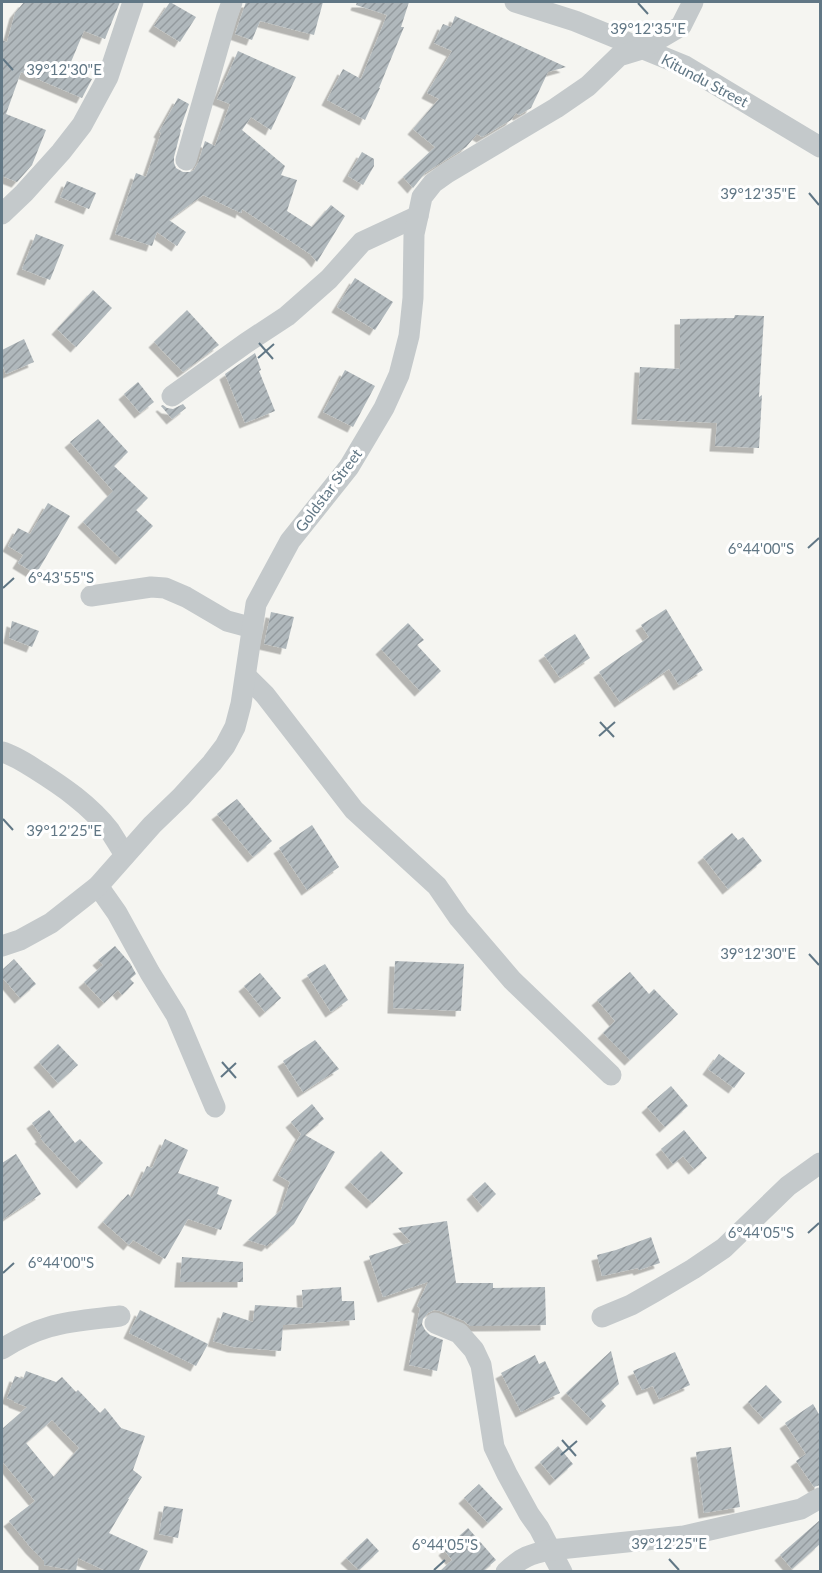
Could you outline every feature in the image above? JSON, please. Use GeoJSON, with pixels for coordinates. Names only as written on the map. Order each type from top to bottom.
{"type":"FeatureCollection","features":[{"type":"Feature","properties":{"kind":"street"},"geometry":{"type":"LineString","coordinates":[[2,214],[61,152],[82,125],[108,77],[133,2]]}},
{"type":"Feature","properties":{"kind":"street"},"geometry":{"type":"LineString","coordinates":[[186,160],[232,2]]}},
{"type":"Feature","properties":{"kind":"street","name":"Kitundu Street"},"geometry":{"type":"LineString","coordinates":[[515,2],[575,21],[685,66],[820,147]]}},
{"type":"Feature","properties":{"kind":"street","name":"Goldstar Street"},"geometry":{"type":"LineString","coordinates":[[2,946],[20,940],[51,924],[98,886],[152,825],[182,797],[225,746],[235,727],[241,704],[256,604],[290,541],[349,467],[384,408],[399,375],[409,336],[413,298],[414,234],[422,196],[433,183],[447,173],[588,86],[619,56],[642,49],[681,26],[693,2]]}},
{"type":"Feature","properties":{"kind":"street"},"geometry":{"type":"LineString","coordinates":[[172,396],[287,316],[329,279],[362,242],[418,216]]}},
{"type":"Feature","properties":{"kind":"street"},"geometry":{"type":"LineString","coordinates":[[91,596],[151,587],[165,588],[186,597],[227,621],[253,628]]}},
{"type":"Feature","properties":{"kind":"street"},"geometry":{"type":"LineString","coordinates":[[246,676],[265,695],[354,810],[437,886],[459,918],[512,980],[611,1075]]}},
{"type":"Feature","properties":{"kind":"street"},"geometry":{"type":"LineString","coordinates":[[2,752],[31,766],[77,798],[110,831],[125,855]]}},
{"type":"Feature","properties":{"kind":"street"},"geometry":{"type":"LineString","coordinates":[[98,886],[117,913],[176,1015],[214,1107]]}},
{"type":"Feature","properties":{"kind":"street"},"geometry":{"type":"LineString","coordinates":[[602,1317],[646,1297],[724,1248],[788,1186],[820,1163]]}},
{"type":"Feature","properties":{"kind":"street"},"geometry":{"type":"LineString","coordinates":[[2,1349],[48,1327],[80,1320],[120,1316]]}},
{"type":"Feature","properties":{"kind":"street"},"geometry":{"type":"LineString","coordinates":[[435,1323],[459,1333],[474,1350],[484,1379],[494,1447],[562,1572]]}},
{"type":"Feature","properties":{"kind":"street"},"geometry":{"type":"LineString","coordinates":[[506,1572],[529,1554],[684,1536],[801,1509],[820,1498]]}},
{"type":"Feature","properties":{"kind":"building"},"geometry":{"type":"Polygon","coordinates":[[[24,2],[120,2],[105,39],[84,31],[68,69],[92,79],[82,98],[21,72],[6,114],[46,130],[32,165],[17,182],[2,176],[2,40],[7,42],[15,13],[24,2]]]}},
{"type":"Feature","properties":{"kind":"building"},"geometry":{"type":"Polygon","coordinates":[[[170,2],[196,17],[180,42],[154,26],[170,2]]]}},
{"type":"Feature","properties":{"kind":"building"},"geometry":{"type":"Polygon","coordinates":[[[246,2],[323,2],[314,35],[260,21],[252,40],[235,34],[246,2]]]}},
{"type":"Feature","properties":{"kind":"building"},"geometry":{"type":"Polygon","coordinates":[[[357,2],[409,2],[401,27],[404,27],[365,120],[327,100],[343,69],[361,79],[387,15],[356,5],[357,2]]]}},
{"type":"Feature","properties":{"kind":"building"},"geometry":{"type":"Polygon","coordinates":[[[455,16],[566,67],[548,72],[531,108],[519,115],[516,113],[511,120],[482,137],[477,134],[466,147],[425,173],[413,188],[403,177],[435,147],[413,129],[439,99],[427,93],[452,51],[434,43],[443,24],[451,27],[455,16]]]}},
{"type":"Feature","properties":{"kind":"building"},"geometry":{"type":"Polygon","coordinates":[[[238,51],[296,77],[271,130],[251,117],[242,130],[285,166],[281,175],[297,180],[287,211],[312,227],[331,205],[345,216],[317,262],[310,254],[242,209],[241,213],[203,195],[169,220],[186,232],[177,246],[157,232],[152,246],[115,234],[136,173],[146,177],[161,133],[159,132],[178,98],[189,104],[180,129],[174,157],[176,168],[183,172],[194,170],[205,141],[215,146],[230,104],[217,99],[238,51]]]}},
{"type":"Feature","properties":{"kind":"building"},"geometry":{"type":"Polygon","coordinates":[[[362,152],[374,159],[374,166],[363,185],[348,176],[362,152]]]}},
{"type":"Feature","properties":{"kind":"building"},"geometry":{"type":"Polygon","coordinates":[[[67,181],[96,193],[89,209],[60,197],[67,181]]]}},
{"type":"Feature","properties":{"kind":"building"},"geometry":{"type":"Polygon","coordinates":[[[36,234],[64,245],[50,280],[22,269],[36,234]]]}},
{"type":"Feature","properties":{"kind":"building"},"geometry":{"type":"Polygon","coordinates":[[[355,278],[393,302],[375,330],[337,307],[355,278]]]}},
{"type":"Feature","properties":{"kind":"building"},"geometry":{"type":"Polygon","coordinates":[[[93,290],[112,308],[76,347],[57,329],[93,290]]]}},
{"type":"Feature","properties":{"kind":"building"},"geometry":{"type":"Polygon","coordinates":[[[187,310],[219,345],[183,372],[154,342],[187,310]]]}},
{"type":"Feature","properties":{"kind":"building"},"geometry":{"type":"Polygon","coordinates":[[[735,315],[764,316],[759,397],[762,395],[759,448],[715,446],[717,423],[637,419],[640,367],[680,369],[680,319],[734,318],[735,315]]]}},
{"type":"Feature","properties":{"kind":"building"},"geometry":{"type":"Polygon","coordinates":[[[24,339],[34,362],[6,374],[2,364],[2,350],[24,339]]]}},
{"type":"Feature","properties":{"kind":"building"},"geometry":{"type":"Polygon","coordinates":[[[255,353],[261,370],[259,371],[275,411],[245,423],[225,374],[255,353]]]}},
{"type":"Feature","properties":{"kind":"building"},"geometry":{"type":"Polygon","coordinates":[[[345,370],[375,386],[353,427],[323,412],[345,370]]]}},
{"type":"Feature","properties":{"kind":"building"},"geometry":{"type":"Polygon","coordinates":[[[138,382],[154,402],[140,413],[124,394],[138,382]]]}},
{"type":"Feature","properties":{"kind":"building"},"geometry":{"type":"Polygon","coordinates":[[[183,404],[186,408],[172,419],[161,406],[173,409],[183,404]]]}},
{"type":"Feature","properties":{"kind":"building"},"geometry":{"type":"Polygon","coordinates":[[[98,419],[128,452],[114,466],[148,498],[136,510],[153,526],[121,559],[83,522],[113,491],[70,442],[98,419]]]}},
{"type":"Feature","properties":{"kind":"building"},"geometry":{"type":"Polygon","coordinates":[[[48,503],[70,516],[36,574],[18,563],[23,555],[8,546],[18,528],[30,534],[48,503]]]}},
{"type":"Feature","properties":{"kind":"building"},"geometry":{"type":"Polygon","coordinates":[[[666,609],[703,670],[679,685],[669,669],[620,702],[599,672],[649,637],[641,625],[666,609]]]}},
{"type":"Feature","properties":{"kind":"building"},"geometry":{"type":"Polygon","coordinates":[[[271,612],[294,617],[286,649],[264,644],[271,612]]]}},
{"type":"Feature","properties":{"kind":"building"},"geometry":{"type":"Polygon","coordinates":[[[12,621],[39,631],[32,647],[9,638],[12,621]]]}},
{"type":"Feature","properties":{"kind":"building"},"geometry":{"type":"Polygon","coordinates":[[[408,623],[424,640],[417,645],[441,671],[420,691],[381,649],[408,623]]]}},
{"type":"Feature","properties":{"kind":"building"},"geometry":{"type":"Polygon","coordinates":[[[575,634],[590,658],[560,678],[544,655],[575,634]]]}},
{"type":"Feature","properties":{"kind":"building"},"geometry":{"type":"Polygon","coordinates":[[[237,799],[272,841],[253,857],[217,814],[237,799]]]}},
{"type":"Feature","properties":{"kind":"building"},"geometry":{"type":"Polygon","coordinates":[[[312,825],[339,867],[307,890],[279,848],[312,825]]]}},
{"type":"Feature","properties":{"kind":"building"},"geometry":{"type":"Polygon","coordinates":[[[732,833],[738,840],[743,837],[762,861],[728,889],[703,857],[732,833]]]}},
{"type":"Feature","properties":{"kind":"building"},"geometry":{"type":"Polygon","coordinates":[[[115,946],[130,963],[136,974],[130,979],[134,983],[122,995],[118,990],[104,1003],[84,982],[103,965],[98,960],[115,946]]]}},
{"type":"Feature","properties":{"kind":"building"},"geometry":{"type":"Polygon","coordinates":[[[14,959],[36,984],[20,998],[2,977],[2,970],[14,959]]]}},
{"type":"Feature","properties":{"kind":"building"},"geometry":{"type":"Polygon","coordinates":[[[395,961],[464,964],[461,1011],[393,1008],[395,961]]]}},
{"type":"Feature","properties":{"kind":"building"},"geometry":{"type":"Polygon","coordinates":[[[325,964],[348,1000],[331,1012],[307,975],[325,964]]]}},
{"type":"Feature","properties":{"kind":"building"},"geometry":{"type":"Polygon","coordinates":[[[630,972],[649,994],[654,989],[678,1014],[630,1060],[603,1033],[615,1021],[597,1000],[630,972]]]}},
{"type":"Feature","properties":{"kind":"building"},"geometry":{"type":"Polygon","coordinates":[[[260,973],[281,998],[265,1012],[244,986],[260,973]]]}},
{"type":"Feature","properties":{"kind":"building"},"geometry":{"type":"Polygon","coordinates":[[[315,1040],[339,1069],[303,1092],[283,1061],[315,1040]]]}},
{"type":"Feature","properties":{"kind":"building"},"geometry":{"type":"Polygon","coordinates":[[[58,1044],[78,1065],[58,1083],[39,1062],[58,1044]]]}},
{"type":"Feature","properties":{"kind":"building"},"geometry":{"type":"Polygon","coordinates":[[[719,1054],[745,1073],[734,1088],[708,1069],[719,1054]]]}},
{"type":"Feature","properties":{"kind":"building"},"geometry":{"type":"Polygon","coordinates":[[[671,1086],[688,1106],[665,1127],[647,1107],[671,1086]]]}},
{"type":"Feature","properties":{"kind":"building"},"geometry":{"type":"Polygon","coordinates":[[[312,1104],[324,1119],[305,1135],[335,1152],[294,1224],[267,1246],[248,1240],[281,1210],[290,1182],[278,1175],[301,1134],[291,1122],[312,1104]]]}},
{"type":"Feature","properties":{"kind":"building"},"geometry":{"type":"Polygon","coordinates":[[[49,1110],[75,1143],[80,1139],[103,1163],[82,1183],[40,1138],[42,1137],[32,1123],[49,1110]]]}},
{"type":"Feature","properties":{"kind":"building"},"geometry":{"type":"Polygon","coordinates":[[[684,1130],[707,1158],[694,1169],[683,1156],[673,1164],[661,1149],[684,1130]]]}},
{"type":"Feature","properties":{"kind":"building"},"geometry":{"type":"Polygon","coordinates":[[[165,1139],[188,1150],[178,1173],[219,1187],[217,1194],[232,1200],[221,1230],[188,1219],[165,1259],[133,1240],[129,1245],[103,1222],[128,1194],[132,1198],[147,1166],[152,1168],[165,1139]]]}},
{"type":"Feature","properties":{"kind":"building"},"geometry":{"type":"Polygon","coordinates":[[[381,1151],[403,1173],[372,1203],[350,1182],[381,1151]]]}},
{"type":"Feature","properties":{"kind":"building"},"geometry":{"type":"Polygon","coordinates":[[[16,1154],[41,1194],[2,1220],[2,1163],[16,1154]]]}},
{"type":"Feature","properties":{"kind":"building"},"geometry":{"type":"Polygon","coordinates":[[[485,1182],[496,1194],[483,1207],[472,1194],[485,1182]]]}},
{"type":"Feature","properties":{"kind":"building"},"geometry":{"type":"Polygon","coordinates":[[[447,1221],[456,1283],[493,1283],[493,1288],[545,1287],[546,1325],[470,1326],[464,1321],[434,1310],[428,1313],[422,1324],[430,1335],[443,1340],[437,1371],[409,1365],[420,1308],[417,1306],[428,1282],[383,1297],[369,1256],[411,1242],[398,1228],[447,1221]]]}},
{"type":"Feature","properties":{"kind":"building"},"geometry":{"type":"Polygon","coordinates":[[[651,1237],[660,1263],[639,1270],[638,1268],[602,1276],[597,1255],[651,1237]]]}},
{"type":"Feature","properties":{"kind":"building"},"geometry":{"type":"Polygon","coordinates":[[[182,1257],[243,1262],[243,1282],[180,1282],[182,1257]]]}},
{"type":"Feature","properties":{"kind":"building"},"geometry":{"type":"Polygon","coordinates":[[[341,1287],[342,1301],[354,1301],[355,1320],[283,1325],[281,1351],[233,1347],[213,1341],[223,1312],[253,1322],[255,1305],[303,1308],[302,1290],[341,1287]]]}},
{"type":"Feature","properties":{"kind":"building"},"geometry":{"type":"Polygon","coordinates":[[[140,1310],[208,1344],[196,1366],[129,1333],[140,1310]]]}},
{"type":"Feature","properties":{"kind":"building"},"geometry":{"type":"Polygon","coordinates":[[[611,1351],[619,1384],[601,1400],[606,1406],[592,1420],[566,1393],[611,1351]]]}},
{"type":"Feature","properties":{"kind":"building"},"geometry":{"type":"Polygon","coordinates":[[[675,1352],[690,1385],[659,1399],[653,1386],[642,1390],[633,1371],[675,1352]]]}},
{"type":"Feature","properties":{"kind":"building"},"geometry":{"type":"Polygon","coordinates":[[[535,1355],[539,1364],[545,1361],[560,1393],[521,1412],[501,1373],[535,1355]]]}},
{"type":"Feature","properties":{"kind":"building"},"geometry":{"type":"Polygon","coordinates":[[[26,1371],[56,1382],[62,1377],[100,1413],[105,1408],[121,1428],[145,1436],[133,1470],[142,1477],[109,1533],[148,1551],[138,1572],[108,1572],[78,1558],[76,1571],[44,1565],[44,1561],[9,1521],[35,1501],[2,1461],[2,1429],[27,1407],[7,1398],[15,1376],[23,1379],[26,1371]],[[52,1420],[26,1443],[54,1477],[79,1448],[52,1420]]]}},
{"type":"Feature","properties":{"kind":"building"},"geometry":{"type":"Polygon","coordinates":[[[766,1385],[782,1402],[764,1419],[748,1402],[766,1385]]]}},
{"type":"Feature","properties":{"kind":"building"},"geometry":{"type":"Polygon","coordinates":[[[813,1404],[820,1416],[820,1485],[814,1487],[796,1461],[806,1454],[785,1423],[813,1404]]]}},
{"type":"Feature","properties":{"kind":"building"},"geometry":{"type":"Polygon","coordinates":[[[558,1446],[573,1464],[555,1480],[540,1462],[558,1446]]]}},
{"type":"Feature","properties":{"kind":"building"},"geometry":{"type":"Polygon","coordinates":[[[731,1447],[740,1507],[704,1513],[696,1452],[731,1447]]]}},
{"type":"Feature","properties":{"kind":"building"},"geometry":{"type":"Polygon","coordinates":[[[479,1484],[503,1509],[488,1523],[464,1498],[479,1484]]]}},
{"type":"Feature","properties":{"kind":"building"},"geometry":{"type":"Polygon","coordinates":[[[164,1506],[183,1509],[178,1538],[159,1534],[164,1506]]]}},
{"type":"Feature","properties":{"kind":"building"},"geometry":{"type":"Polygon","coordinates":[[[820,1520],[820,1544],[792,1569],[780,1555],[820,1520]]]}},
{"type":"Feature","properties":{"kind":"building"},"geometry":{"type":"Polygon","coordinates":[[[468,1528],[496,1560],[482,1572],[439,1572],[452,1560],[444,1550],[468,1528]]]}},
{"type":"Feature","properties":{"kind":"building"},"geometry":{"type":"Polygon","coordinates":[[[367,1538],[379,1551],[359,1570],[346,1558],[367,1538]]]}}]}
